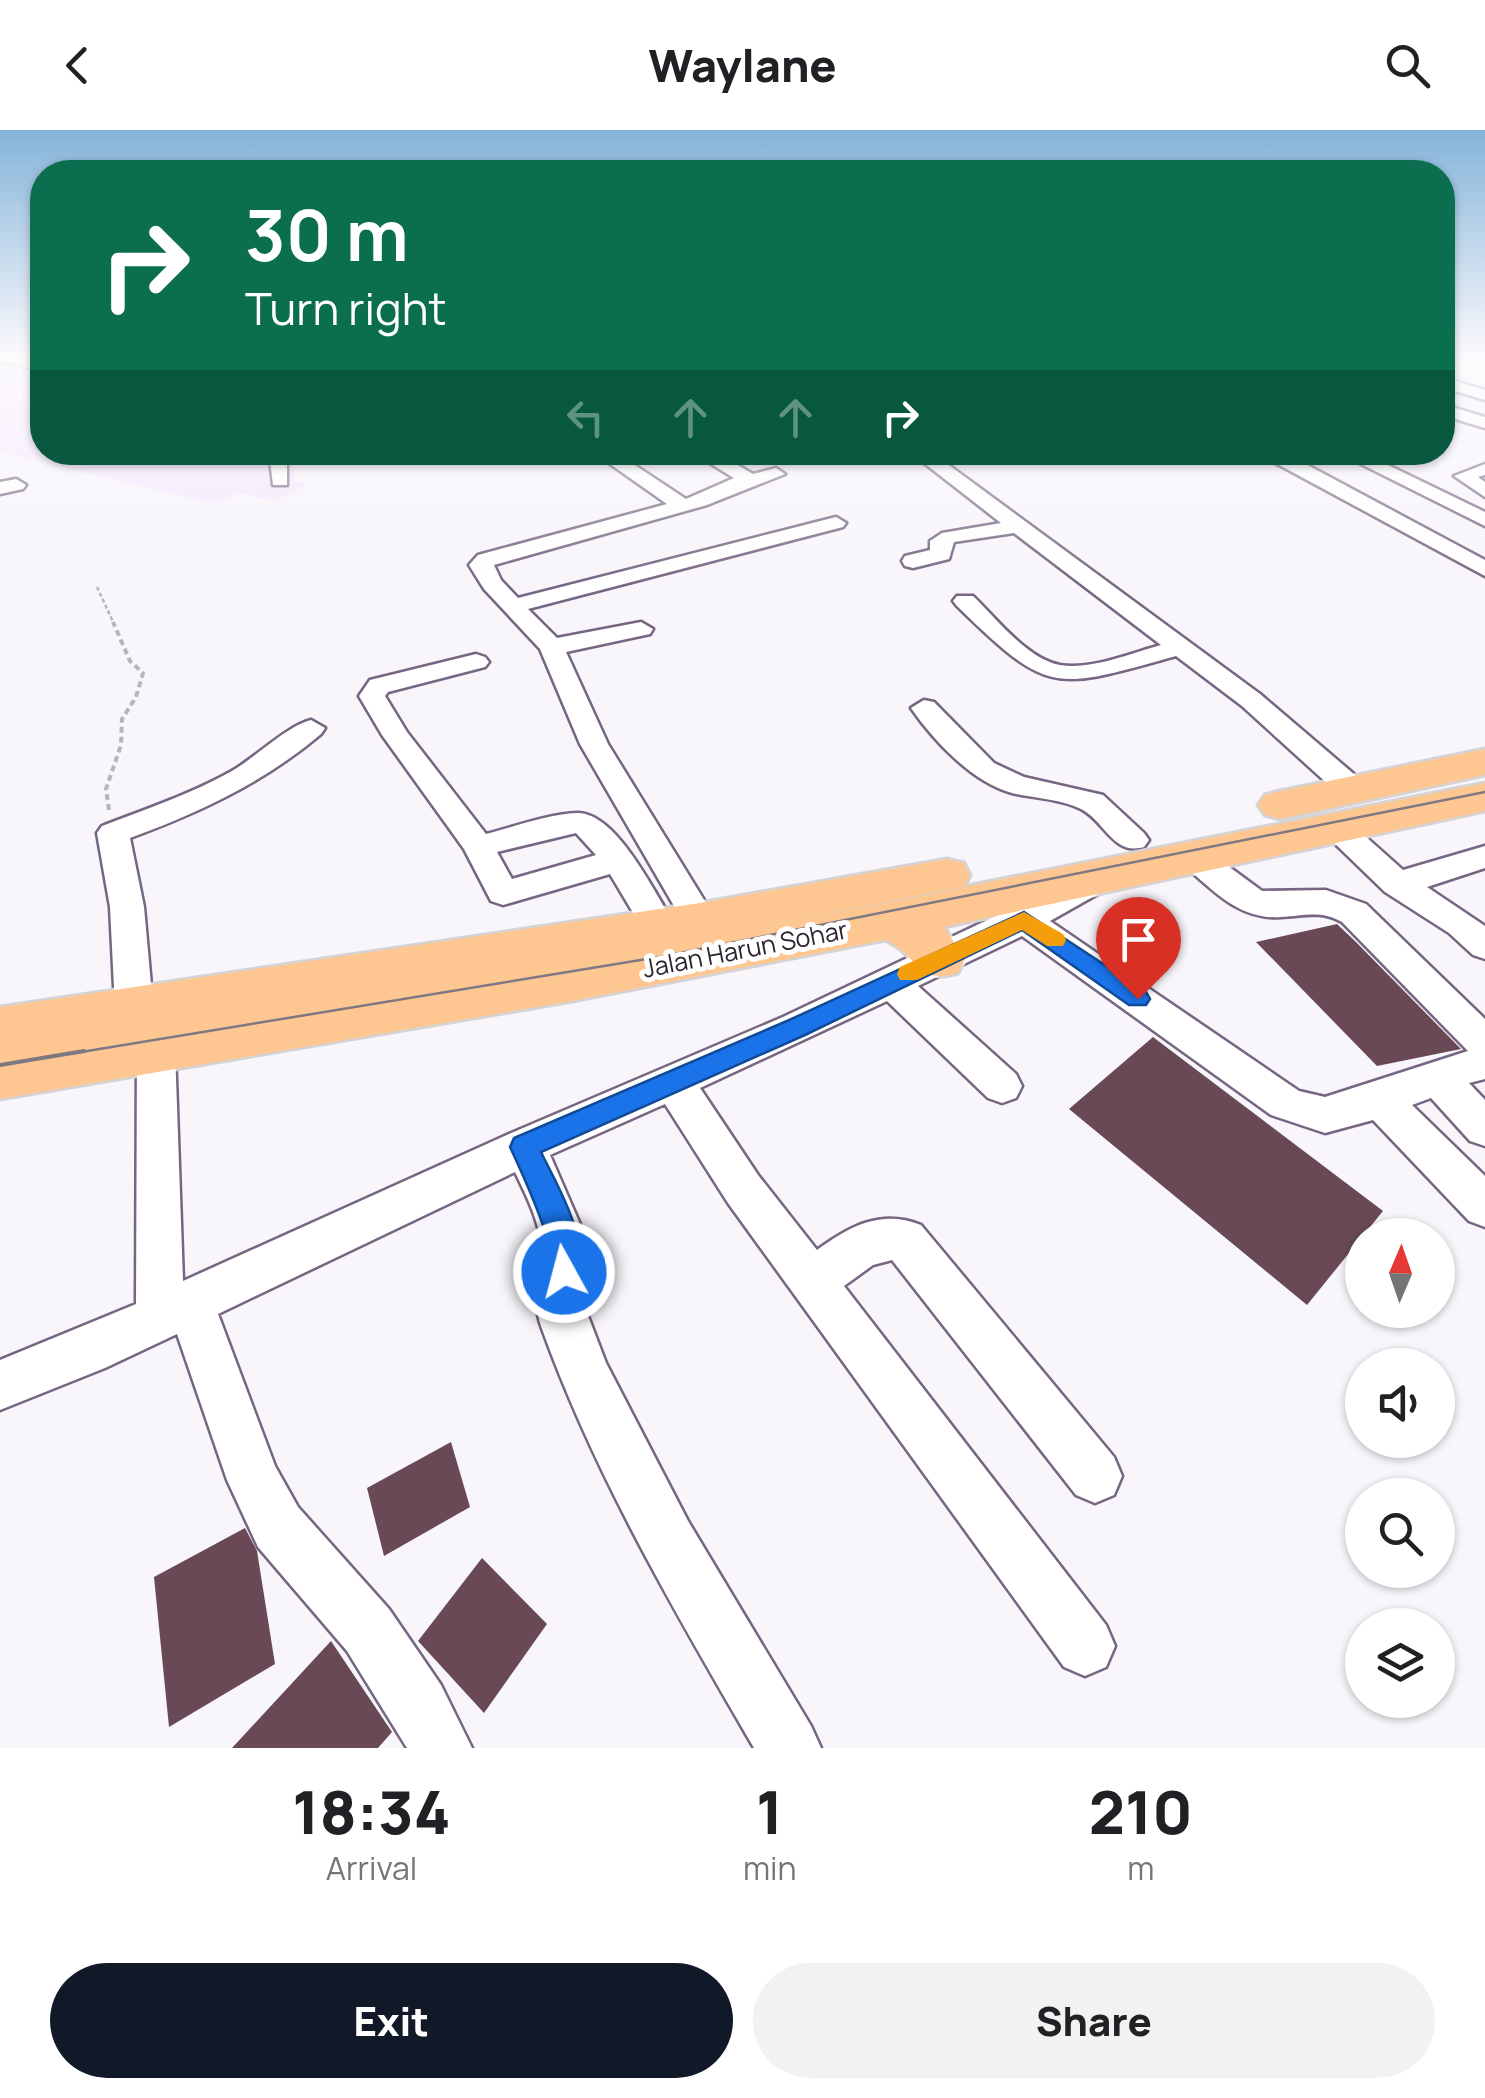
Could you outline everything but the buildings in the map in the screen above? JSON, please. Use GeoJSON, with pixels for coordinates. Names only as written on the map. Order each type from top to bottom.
{"type":"FeatureCollection","features":[{"type":"Feature","properties":{"kind":"highway","name":"Jalan Harun Sohar"},"geometry":{"type":"LineString","coordinates":[[0,1074],[145,1028],[679,924],[1118,858],[1363,842],[1485,762]]}},
{"type":"Feature","properties":{"kind":"highway","name":"Jalan Harun Sohar"},"geometry":{"type":"LineString","coordinates":[[0,1029],[145,1028],[484,997],[888,921],[1118,858],[1198,860],[1363,842],[1485,797]]}},
{"type":"Feature","properties":{"kind":"highway"},"geometry":{"type":"LineString","coordinates":[[888,921],[922,935],[940,959]]}},
{"type":"Feature","properties":{"kind":"street"},"geometry":{"type":"LineString","coordinates":[[279,465],[280,481]]}},
{"type":"Feature","properties":{"kind":"street"},"geometry":{"type":"LineString","coordinates":[[622,465],[683,506]]}},
{"type":"Feature","properties":{"kind":"street"},"geometry":{"type":"LineString","coordinates":[[724,465],[749,479]]}},
{"type":"Feature","properties":{"kind":"street"},"geometry":{"type":"LineString","coordinates":[[937,465],[1251,700],[1363,842],[1477,930]]}},
{"type":"Feature","properties":{"kind":"street"},"geometry":{"type":"LineString","coordinates":[[1294,465],[1485,569]]}},
{"type":"Feature","properties":{"kind":"street"},"geometry":{"type":"LineString","coordinates":[[1373,465],[1485,520]]}},
{"type":"Feature","properties":{"kind":"street"},"geometry":{"type":"LineString","coordinates":[[1483,469],[1463,476],[1485,491]]}},
{"type":"Feature","properties":{"kind":"street"},"geometry":{"type":"LineString","coordinates":[[679,924],[550,647],[492,584],[481,563],[683,506],[749,479],[776,474]]}},
{"type":"Feature","properties":{"kind":"street"},"geometry":{"type":"LineString","coordinates":[[512,606],[836,523]]}},
{"type":"Feature","properties":{"kind":"street"},"geometry":{"type":"LineString","coordinates":[[914,561],[942,553],[943,539],[1020,526]]}},
{"type":"Feature","properties":{"kind":"street"},"geometry":{"type":"LineString","coordinates":[[596,531],[637,576]]}},
{"type":"Feature","properties":{"kind":"street"},"geometry":{"type":"LineString","coordinates":[[965,601],[1023,654],[1055,672],[1079,671],[1178,648]]}},
{"type":"Feature","properties":{"kind":"street"},"geometry":{"type":"LineString","coordinates":[[550,647],[642,629]]}},
{"type":"Feature","properties":{"kind":"street"},"geometry":{"type":"LineString","coordinates":[[476,662],[379,686],[372,696],[399,742],[478,846],[503,893],[618,860]]}},
{"type":"Feature","properties":{"kind":"street"},"geometry":{"type":"LineString","coordinates":[[0,1385],[175,1310],[1024,920],[1118,858],[1092,802],[1015,784],[984,769],[924,708]]}},
{"type":"Feature","properties":{"kind":"street"},"geometry":{"type":"LineString","coordinates":[[311,728],[278,756],[234,784],[113,833],[145,1028],[175,1310],[278,1527],[368,1630],[440,1748]]}},
{"type":"Feature","properties":{"kind":"street"},"geometry":{"type":"LineString","coordinates":[[478,846],[582,823],[593,826],[618,860],[679,924]]}},
{"type":"Feature","properties":{"kind":"street"},"geometry":{"type":"LineString","coordinates":[[1363,842],[1485,857]]}},
{"type":"Feature","properties":{"kind":"street"},"geometry":{"type":"LineString","coordinates":[[1198,860],[1253,902],[1282,906],[1308,899],[1342,905],[1485,1043]]}},
{"type":"Feature","properties":{"kind":"street"},"geometry":{"type":"LineString","coordinates":[[1024,920],[1285,1103],[1306,1112],[1325,1114],[1380,1100],[1436,1076],[1485,1064]]}},
{"type":"Feature","properties":{"kind":"street"},"geometry":{"type":"LineString","coordinates":[[890,982],[1002,1086]]}},
{"type":"Feature","properties":{"kind":"street"},"geometry":{"type":"LineString","coordinates":[[1436,1076],[1485,1128]]}},
{"type":"Feature","properties":{"kind":"street"},"geometry":{"type":"LineString","coordinates":[[674,1083],[743,1189],[1085,1646]]}},
{"type":"Feature","properties":{"kind":"street"},"geometry":{"type":"LineString","coordinates":[[1380,1100],[1485,1206]]}},
{"type":"Feature","properties":{"kind":"street"},"geometry":{"type":"LineString","coordinates":[[524,1147],[552,1206],[566,1251],[558,1307],[582,1368],[653,1519],[789,1748]]}},
{"type":"Feature","properties":{"kind":"street"},"geometry":{"type":"LineString","coordinates":[[812,1281],[867,1245],[886,1237],[905,1241],[1095,1476]]}},
{"type":"Feature","properties":{"kind":"path"},"geometry":{"type":"LineString","coordinates":[[96,587],[130,661],[143,672],[136,697],[122,719],[121,745],[106,788],[113,833]]}},
{"type":"Feature","properties":{"kind":"shaded area"},"geometry":{"type":"Polygon","coordinates":[[[0,434],[30,434],[30,459],[0,452],[0,434]]]}},
{"type":"Feature","properties":{"kind":"shaded area"},"geometry":{"type":"Polygon","coordinates":[[[54,465],[293,465],[295,481],[308,484],[276,501],[238,493],[216,504],[54,465]]]}},
{"type":"Feature","properties":{"kind":"tram line"},"geometry":{"type":"LineString","coordinates":[[69,1054],[665,956],[1485,792]]}},
{"type":"Feature","properties":{"kind":"tram line"},"geometry":{"type":"LineString","coordinates":[[0,1065],[84,1051]]}},
{"type":"Feature","properties":{"kind":"slow traffic"},"geometry":{"type":"LineString","coordinates":[[908,974],[1024,920],[1055,940]]}},
{"type":"Feature","properties":{"kind":"route"},"geometry":{"type":"LineString","coordinates":[[564,1272],[566,1251],[552,1206],[524,1147],[796,1028],[1024,920],[1138,999]]}}]}
